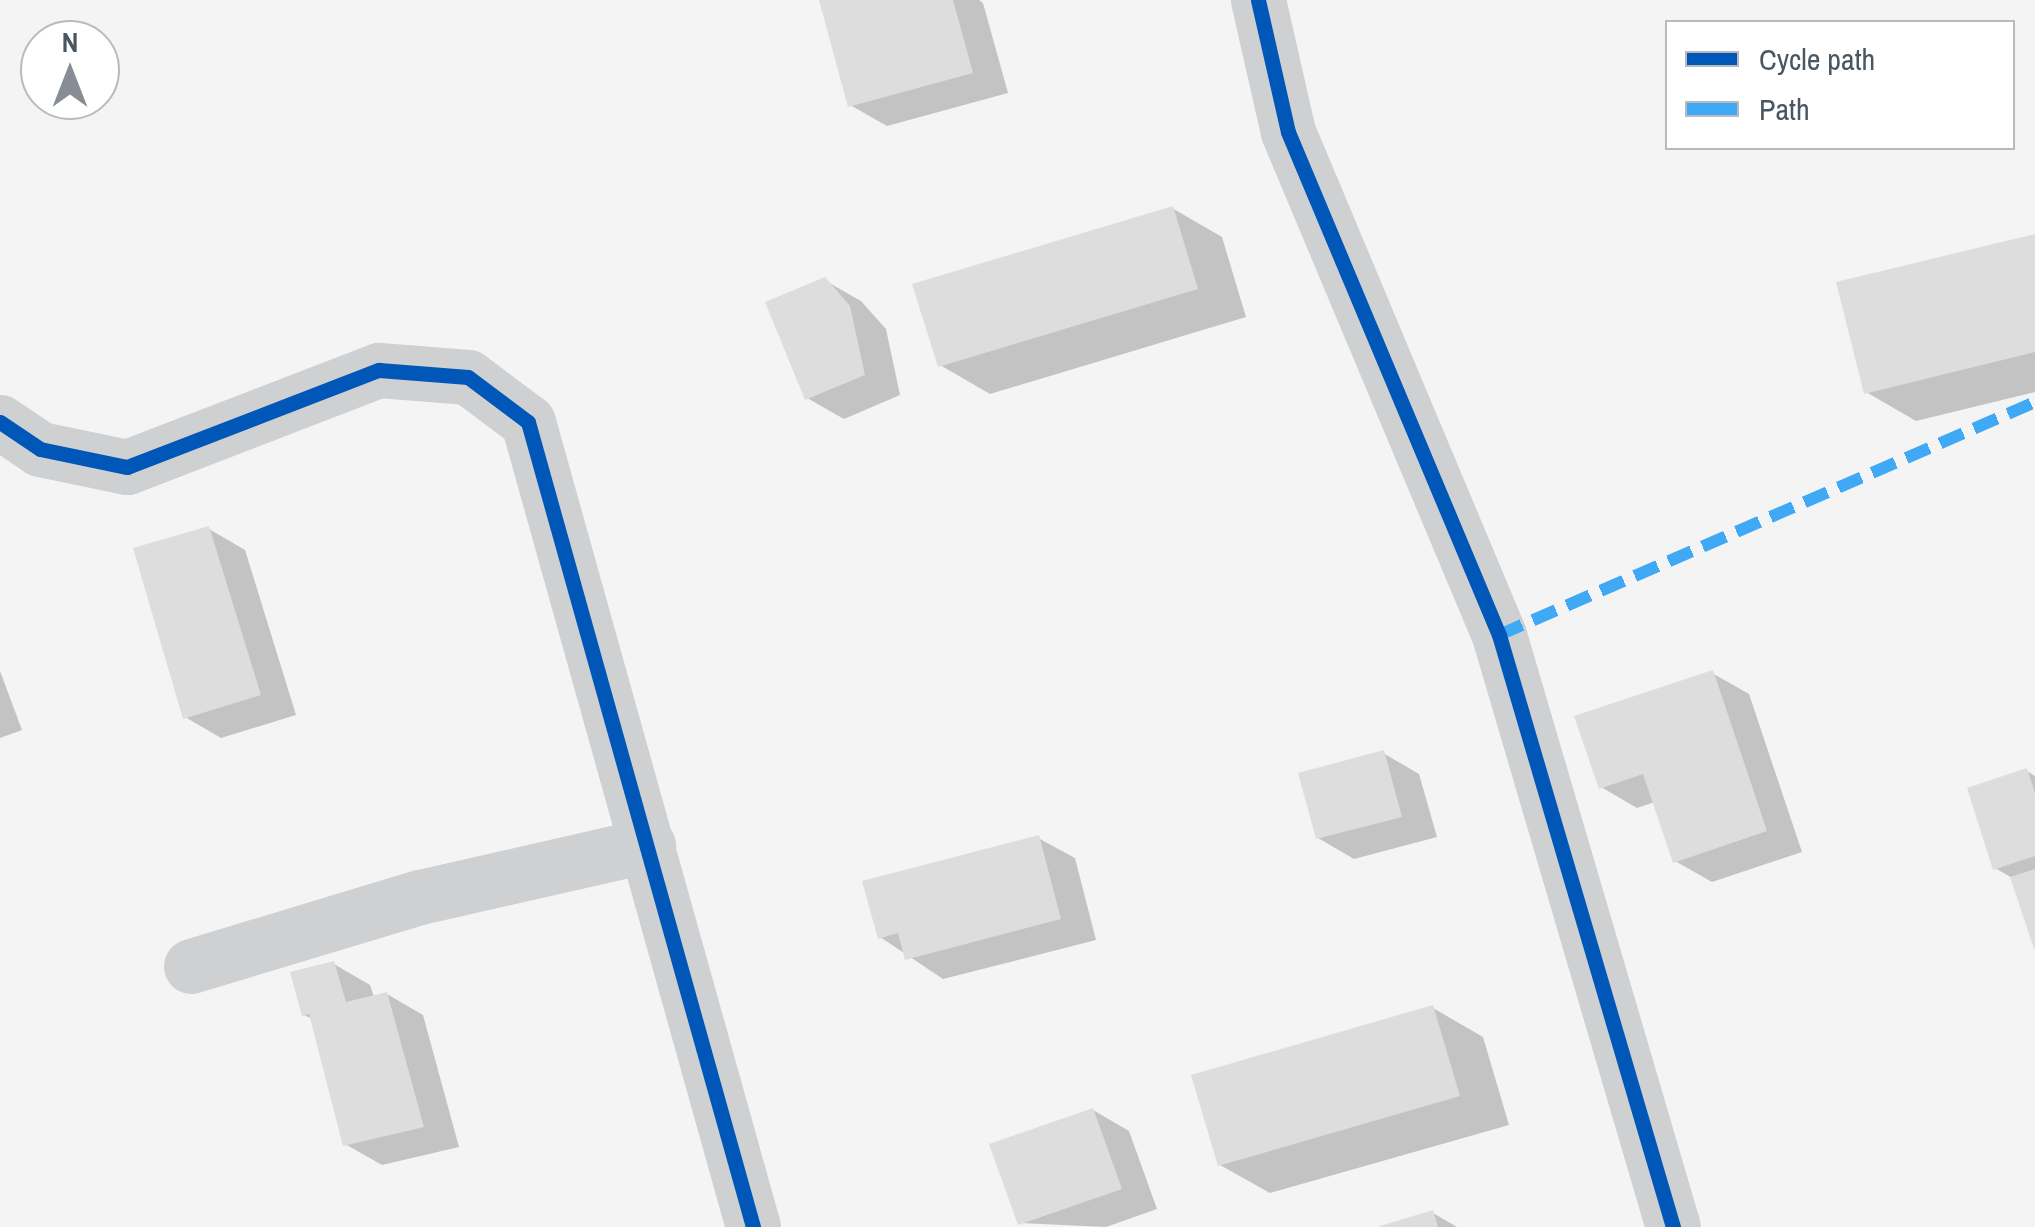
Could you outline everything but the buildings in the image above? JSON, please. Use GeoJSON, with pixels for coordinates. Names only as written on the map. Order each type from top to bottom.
{"type":"FeatureCollection","features":[{"type":"Feature","properties":{"kind":"street"},"geometry":{"type":"LineString","coordinates":[[1258,0],[1288,132],[1498,635],[1673,1227]]}},
{"type":"Feature","properties":{"kind":"street"},"geometry":{"type":"LineString","coordinates":[[0,422],[40,449],[127,467],[379,370],[468,377],[528,422],[753,1227]]}},
{"type":"Feature","properties":{"kind":"street"},"geometry":{"type":"LineString","coordinates":[[191,966],[420,897],[648,845]]}},
{"type":"Feature","properties":{"kind":"marked path"},"geometry":{"type":"LineString","coordinates":[[1499,635],[2035,402]]}},
{"type":"Feature","properties":{"kind":"cycle path"},"geometry":{"type":"LineString","coordinates":[[1258,0],[1288,132],[1499,635],[1673,1227]]}},
{"type":"Feature","properties":{"kind":"cycle path"},"geometry":{"type":"LineString","coordinates":[[0,422],[40,449],[127,467],[379,370],[468,377],[528,422],[753,1227]]}}]}
